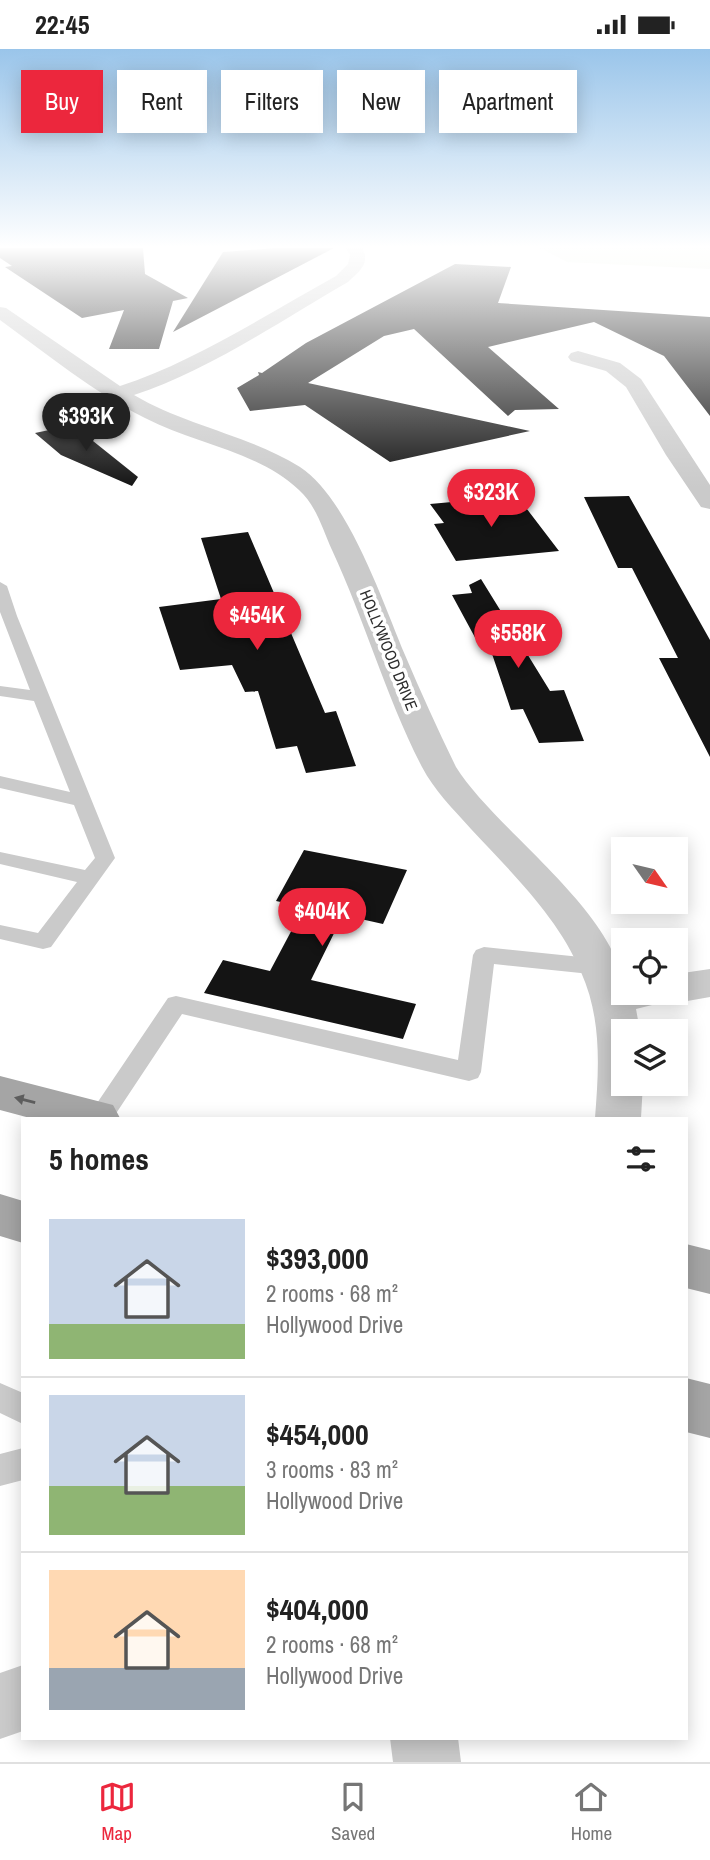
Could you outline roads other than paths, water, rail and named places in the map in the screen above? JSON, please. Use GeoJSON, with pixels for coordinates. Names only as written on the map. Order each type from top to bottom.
{"type":"FeatureCollection","features":[{"type":"Feature","properties":{"kind":"main road"},"geometry":{"type":"LineString","coordinates":[[0,1093],[94,1117]]}},
{"type":"Feature","properties":{"kind":"main road"},"geometry":{"type":"LineString","coordinates":[[0,1215],[21,1220]]}},
{"type":"Feature","properties":{"kind":"main road"},"geometry":{"type":"LineString","coordinates":[[688,1266],[710,1272]]}},
{"type":"Feature","properties":{"kind":"main road"},"geometry":{"type":"LineString","coordinates":[[688,1406],[710,1411]]}},
{"type":"Feature","properties":{"kind":"street","name":"HOLLYWOOD DRIVE"},"geometry":{"type":"LineString","coordinates":[[22,328],[119,393],[186,429],[269,461],[309,485],[322,502],[358,575],[394,668],[450,786],[549,894],[611,974]]}},
{"type":"Feature","properties":{"kind":"street"},"geometry":{"type":"LineString","coordinates":[[119,393],[144,385],[254,328]]}},
{"type":"Feature","properties":{"kind":"street"},"geometry":{"type":"LineString","coordinates":[[578,357],[613,367],[634,383],[677,455],[710,502]]}},
{"type":"Feature","properties":{"kind":"street"},"geometry":{"type":"LineString","coordinates":[[688,986],[710,983]]}},
{"type":"Feature","properties":{"kind":"street","name":"HOLLYWOOD DRIVE"},"geometry":{"type":"LineString","coordinates":[[618,1117],[621,1089],[620,1005]]}},
{"type":"Feature","properties":{"kind":"street"},"geometry":{"type":"LineString","coordinates":[[0,1706],[21,1699]]}},
{"type":"Feature","properties":{"kind":"street"},"geometry":{"type":"LineString","coordinates":[[424,1740],[427,1762]]}},
{"type":"Feature","properties":{"kind":"lane"},"geometry":{"type":"LineString","coordinates":[[0,586],[40,697],[105,858],[43,942],[0,932]]}},
{"type":"Feature","properties":{"kind":"lane"},"geometry":{"type":"LineString","coordinates":[[0,691],[40,697]]}},
{"type":"Feature","properties":{"kind":"lane"},"geometry":{"type":"LineString","coordinates":[[0,782],[82,801]]}},
{"type":"Feature","properties":{"kind":"lane"},"geometry":{"type":"LineString","coordinates":[[0,858],[90,878]]}},
{"type":"Feature","properties":{"kind":"lane"},"geometry":{"type":"LineString","coordinates":[[99,1117],[176,1004],[469,1072],[484,955],[611,984]]}},
{"type":"Feature","properties":{"kind":"lane"},"geometry":{"type":"LineString","coordinates":[[0,1397],[21,1408]]}},
{"type":"Feature","properties":{"kind":"lane"},"geometry":{"type":"LineString","coordinates":[[0,1470],[21,1465]]}}]}
